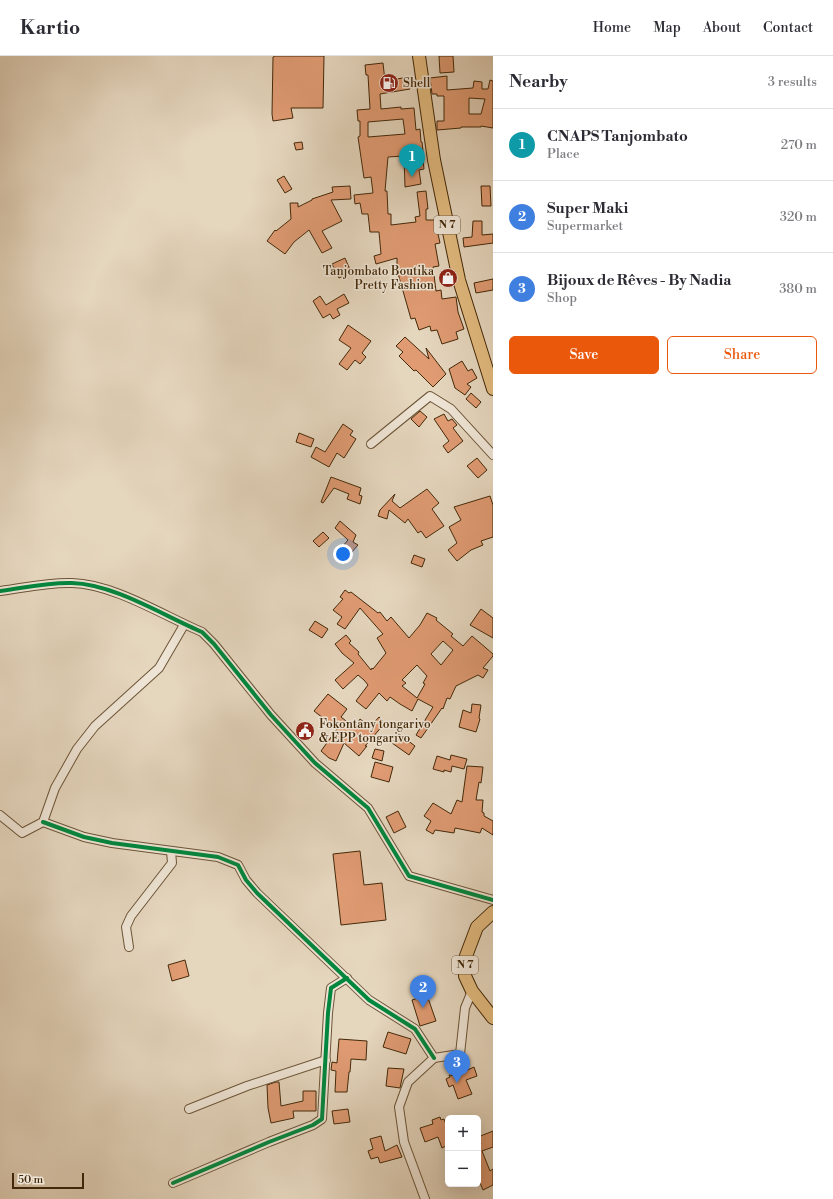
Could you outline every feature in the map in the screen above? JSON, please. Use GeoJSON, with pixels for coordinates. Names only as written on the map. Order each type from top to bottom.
{"type":"FeatureCollection","features":[{"type":"Feature","properties":{"kind":"main road","name":"N 7"},"geometry":{"type":"LineString","coordinates":[[419,56],[434,160],[459,280],[493,389]]}},
{"type":"Feature","properties":{"kind":"main road","name":"N 7"},"geometry":{"type":"LineString","coordinates":[[493,912],[477,928],[466,956],[464,976],[472,991],[493,1018]]}},
{"type":"Feature","properties":{"kind":"street"},"geometry":{"type":"LineString","coordinates":[[371,444],[430,396],[451,409],[493,455]]}},
{"type":"Feature","properties":{"kind":"street"},"geometry":{"type":"LineString","coordinates":[[0,592],[51,583],[74,583],[107,589],[202,632],[214,644],[271,714],[315,763],[368,808],[409,876],[493,900]]}},
{"type":"Feature","properties":{"kind":"street"},"geometry":{"type":"LineString","coordinates":[[0,815],[22,833],[43,822],[56,788],[77,748],[95,726],[159,668],[184,624]]}},
{"type":"Feature","properties":{"kind":"street"},"geometry":{"type":"LineString","coordinates":[[43,822],[84,837],[112,843],[218,857],[238,865],[246,880],[257,893],[369,1000],[415,1029],[434,1058]]}},
{"type":"Feature","properties":{"kind":"street"},"geometry":{"type":"LineString","coordinates":[[129,948],[126,927],[131,916],[172,863],[171,851]]}},
{"type":"Feature","properties":{"kind":"street"},"geometry":{"type":"LineString","coordinates":[[173,1183],[313,1125],[322,1119],[328,1013],[331,988],[347,978]]}},
{"type":"Feature","properties":{"kind":"street"},"geometry":{"type":"LineString","coordinates":[[425,1199],[404,1142],[399,1107],[408,1082],[434,1058],[460,1054],[465,1008],[472,991]]}},
{"type":"Feature","properties":{"kind":"street"},"geometry":{"type":"LineString","coordinates":[[189,1109],[247,1086],[326,1060]]}},
{"type":"Feature","properties":{"kind":"building"},"geometry":{"type":"Polygon","coordinates":[[[324,56],[323,108],[291,108],[293,118],[273,121],[273,57],[324,56]]]}},
{"type":"Feature","properties":{"kind":"building"},"geometry":{"type":"Polygon","coordinates":[[[439,56],[453,56],[454,72],[440,73],[439,56]]]}},
{"type":"Feature","properties":{"kind":"building"},"geometry":{"type":"Polygon","coordinates":[[[383,63],[385,81],[409,77],[410,89],[380,94],[381,109],[401,107],[401,109],[414,108],[416,130],[420,129],[424,160],[424,169],[419,170],[421,184],[405,187],[404,156],[388,157],[385,191],[387,191],[388,214],[391,214],[391,225],[416,222],[415,217],[420,216],[417,192],[426,191],[428,209],[426,209],[426,220],[435,220],[440,243],[435,244],[439,266],[433,267],[436,291],[441,290],[442,299],[456,297],[458,312],[464,329],[456,332],[458,339],[442,344],[437,330],[431,331],[430,326],[419,330],[415,318],[411,319],[397,270],[397,258],[376,264],[374,256],[381,254],[379,232],[370,232],[368,214],[362,214],[360,203],[355,204],[354,195],[373,193],[371,177],[364,178],[358,137],[360,136],[360,121],[358,121],[357,110],[370,109],[368,75],[366,75],[365,65],[383,63]],[[403,119],[368,122],[368,137],[405,134],[403,119]]]}},
{"type":"Feature","properties":{"kind":"building"},"geometry":{"type":"Polygon","coordinates":[[[447,76],[447,90],[473,88],[474,81],[482,82],[482,89],[488,89],[490,80],[493,81],[493,128],[481,126],[437,130],[437,121],[444,121],[444,96],[432,94],[430,78],[447,76]],[[469,98],[469,114],[481,114],[485,99],[469,98]]]}},
{"type":"Feature","properties":{"kind":"building"},"geometry":{"type":"Polygon","coordinates":[[[302,142],[303,149],[296,150],[294,143],[302,142]]]}},
{"type":"Feature","properties":{"kind":"building"},"geometry":{"type":"Polygon","coordinates":[[[284,176],[292,189],[285,193],[277,180],[284,176]]]}},
{"type":"Feature","properties":{"kind":"building"},"geometry":{"type":"Polygon","coordinates":[[[350,186],[351,199],[331,200],[342,221],[322,231],[332,248],[322,253],[309,230],[294,242],[285,254],[267,241],[275,230],[276,231],[291,219],[290,203],[298,203],[298,207],[312,199],[333,192],[332,187],[350,186]]]}},
{"type":"Feature","properties":{"kind":"building"},"geometry":{"type":"Polygon","coordinates":[[[481,186],[490,186],[491,206],[482,206],[481,186]]]}},
{"type":"Feature","properties":{"kind":"building"},"geometry":{"type":"Polygon","coordinates":[[[473,221],[482,221],[482,235],[493,234],[493,243],[464,247],[463,238],[472,237],[473,221]]]}},
{"type":"Feature","properties":{"kind":"building"},"geometry":{"type":"Polygon","coordinates":[[[345,258],[351,272],[339,278],[332,264],[345,258]]]}},
{"type":"Feature","properties":{"kind":"building"},"geometry":{"type":"Polygon","coordinates":[[[493,279],[493,290],[476,293],[474,283],[493,279]]]}},
{"type":"Feature","properties":{"kind":"building"},"geometry":{"type":"Polygon","coordinates":[[[344,294],[349,303],[337,309],[340,315],[333,319],[330,314],[323,318],[313,301],[320,296],[326,305],[344,294]]]}},
{"type":"Feature","properties":{"kind":"building"},"geometry":{"type":"Polygon","coordinates":[[[348,325],[371,341],[362,353],[366,357],[360,364],[355,360],[347,370],[339,364],[351,348],[339,340],[348,325]]]}},
{"type":"Feature","properties":{"kind":"building"},"geometry":{"type":"Polygon","coordinates":[[[405,337],[429,359],[426,348],[446,374],[433,387],[399,356],[403,352],[396,346],[405,337]]]}},
{"type":"Feature","properties":{"kind":"building"},"geometry":{"type":"Polygon","coordinates":[[[462,361],[468,371],[472,369],[477,378],[467,384],[471,387],[465,395],[455,388],[449,369],[462,361]]]}},
{"type":"Feature","properties":{"kind":"building"},"geometry":{"type":"Polygon","coordinates":[[[471,393],[481,402],[476,408],[466,399],[471,393]]]}},
{"type":"Feature","properties":{"kind":"building"},"geometry":{"type":"Polygon","coordinates":[[[420,411],[427,417],[419,427],[411,419],[420,411]]]}},
{"type":"Feature","properties":{"kind":"building"},"geometry":{"type":"Polygon","coordinates":[[[444,414],[448,421],[452,419],[457,425],[453,428],[463,441],[448,453],[443,446],[449,441],[434,419],[444,414]]]}},
{"type":"Feature","properties":{"kind":"building"},"geometry":{"type":"Polygon","coordinates":[[[343,424],[353,431],[350,435],[356,439],[344,458],[337,453],[329,467],[311,457],[316,447],[325,452],[343,424]]]}},
{"type":"Feature","properties":{"kind":"building"},"geometry":{"type":"Polygon","coordinates":[[[299,433],[314,439],[311,447],[296,442],[299,433]]]}},
{"type":"Feature","properties":{"kind":"building"},"geometry":{"type":"Polygon","coordinates":[[[477,458],[487,470],[478,478],[467,466],[477,458]]]}},
{"type":"Feature","properties":{"kind":"building"},"geometry":{"type":"Polygon","coordinates":[[[331,477],[361,488],[359,495],[362,496],[360,504],[347,499],[349,494],[334,488],[323,503],[321,502],[331,477]]]}},
{"type":"Feature","properties":{"kind":"building"},"geometry":{"type":"Polygon","coordinates":[[[427,489],[439,503],[432,509],[444,526],[426,538],[421,531],[418,533],[408,519],[405,523],[389,510],[387,519],[378,516],[380,510],[395,494],[392,501],[400,508],[427,489]]]}},
{"type":"Feature","properties":{"kind":"building"},"geometry":{"type":"Polygon","coordinates":[[[490,496],[493,505],[493,537],[481,541],[483,545],[471,550],[457,561],[448,550],[457,543],[449,527],[461,520],[454,507],[490,496]]]}},
{"type":"Feature","properties":{"kind":"building"},"geometry":{"type":"Polygon","coordinates":[[[340,521],[356,535],[353,542],[358,545],[345,560],[336,554],[348,540],[335,528],[340,521]]]}},
{"type":"Feature","properties":{"kind":"building"},"geometry":{"type":"Polygon","coordinates":[[[323,532],[329,538],[319,547],[313,541],[323,532]]]}},
{"type":"Feature","properties":{"kind":"building"},"geometry":{"type":"Polygon","coordinates":[[[414,555],[425,559],[422,567],[411,563],[414,555]]]}},
{"type":"Feature","properties":{"kind":"building"},"geometry":{"type":"Polygon","coordinates":[[[345,590],[349,593],[351,592],[378,613],[380,612],[387,621],[391,617],[409,638],[420,625],[427,613],[437,618],[436,620],[453,634],[451,636],[463,646],[472,636],[493,654],[483,668],[488,670],[483,678],[478,675],[456,686],[450,699],[447,698],[443,709],[442,708],[421,738],[416,735],[433,707],[418,699],[412,711],[390,697],[387,701],[379,693],[366,709],[356,701],[368,685],[364,680],[358,675],[343,689],[335,680],[354,663],[342,653],[335,644],[346,635],[351,641],[349,643],[359,652],[358,654],[371,670],[386,653],[377,638],[383,634],[360,608],[345,629],[337,624],[342,617],[333,610],[343,599],[340,597],[345,590]],[[443,641],[431,654],[441,665],[453,650],[443,641]],[[417,665],[402,680],[406,683],[402,686],[417,698],[425,684],[423,683],[427,676],[417,665]]]}},
{"type":"Feature","properties":{"kind":"building"},"geometry":{"type":"Polygon","coordinates":[[[481,609],[493,618],[493,638],[470,625],[481,609]]]}},
{"type":"Feature","properties":{"kind":"building"},"geometry":{"type":"Polygon","coordinates":[[[315,621],[328,629],[322,638],[309,630],[315,621]]]}},
{"type":"Feature","properties":{"kind":"building"},"geometry":{"type":"Polygon","coordinates":[[[328,694],[347,709],[341,717],[355,728],[360,719],[370,727],[379,717],[385,723],[365,746],[367,746],[359,756],[344,743],[336,761],[329,758],[321,751],[337,729],[314,711],[328,694]]]}},
{"type":"Feature","properties":{"kind":"building"},"geometry":{"type":"Polygon","coordinates":[[[472,704],[481,705],[480,719],[476,732],[459,727],[463,710],[471,713],[472,704]]]}},
{"type":"Feature","properties":{"kind":"building"},"geometry":{"type":"Polygon","coordinates":[[[399,734],[415,746],[409,755],[392,743],[399,734]]]}},
{"type":"Feature","properties":{"kind":"building"},"geometry":{"type":"Polygon","coordinates":[[[375,749],[384,751],[382,761],[372,758],[375,749]]]}},
{"type":"Feature","properties":{"kind":"building"},"geometry":{"type":"Polygon","coordinates":[[[451,755],[467,759],[464,769],[452,766],[451,772],[444,770],[444,772],[433,769],[437,756],[450,760],[451,755]]]}},
{"type":"Feature","properties":{"kind":"building"},"geometry":{"type":"Polygon","coordinates":[[[375,762],[393,767],[389,782],[371,777],[375,762]]]}},
{"type":"Feature","properties":{"kind":"building"},"geometry":{"type":"Polygon","coordinates":[[[467,766],[483,767],[481,783],[479,782],[476,800],[483,800],[482,812],[484,813],[484,816],[493,821],[493,835],[482,828],[480,833],[455,828],[454,833],[435,830],[433,834],[426,830],[431,821],[424,816],[433,803],[451,814],[457,800],[462,802],[467,766]]]}},
{"type":"Feature","properties":{"kind":"building"},"geometry":{"type":"Polygon","coordinates":[[[398,811],[406,827],[394,833],[386,817],[398,811]]]}},
{"type":"Feature","properties":{"kind":"building"},"geometry":{"type":"Polygon","coordinates":[[[360,851],[364,885],[382,883],[386,920],[341,925],[333,854],[360,851]]]}},
{"type":"Feature","properties":{"kind":"building"},"geometry":{"type":"Polygon","coordinates":[[[185,960],[189,976],[172,981],[168,965],[185,960]]]}},
{"type":"Feature","properties":{"kind":"building"},"geometry":{"type":"Polygon","coordinates":[[[427,995],[436,1021],[420,1026],[412,1000],[427,995]]]}},
{"type":"Feature","properties":{"kind":"building"},"geometry":{"type":"Polygon","coordinates":[[[388,1032],[411,1039],[406,1054],[383,1047],[388,1032]]]}},
{"type":"Feature","properties":{"kind":"building"},"geometry":{"type":"Polygon","coordinates":[[[339,1039],[367,1041],[366,1060],[351,1059],[347,1092],[335,1092],[336,1071],[331,1070],[332,1062],[337,1063],[339,1039]]]}},
{"type":"Feature","properties":{"kind":"building"},"geometry":{"type":"Polygon","coordinates":[[[461,1067],[463,1072],[474,1067],[477,1076],[466,1080],[472,1094],[458,1099],[453,1085],[449,1087],[446,1079],[450,1077],[449,1075],[459,1076],[461,1067]]]}},
{"type":"Feature","properties":{"kind":"building"},"geometry":{"type":"Polygon","coordinates":[[[388,1068],[404,1069],[400,1088],[386,1086],[388,1068]]]}},
{"type":"Feature","properties":{"kind":"building"},"geometry":{"type":"Polygon","coordinates":[[[279,1082],[281,1106],[303,1101],[303,1091],[316,1091],[316,1111],[293,1111],[294,1118],[271,1123],[268,1108],[267,1085],[279,1082]]]}},
{"type":"Feature","properties":{"kind":"building"},"geometry":{"type":"Polygon","coordinates":[[[348,1109],[350,1122],[334,1124],[332,1111],[348,1109]]]}},
{"type":"Feature","properties":{"kind":"building"},"geometry":{"type":"Polygon","coordinates":[[[440,1117],[441,1120],[444,1119],[445,1122],[445,1146],[442,1148],[438,1137],[425,1142],[420,1128],[433,1124],[432,1120],[440,1117]]]}},
{"type":"Feature","properties":{"kind":"building"},"geometry":{"type":"Polygon","coordinates":[[[493,1131],[493,1147],[482,1151],[490,1171],[493,1169],[493,1185],[483,1190],[481,1185],[481,1136],[493,1131]]]}},
{"type":"Feature","properties":{"kind":"building"},"geometry":{"type":"Polygon","coordinates":[[[381,1136],[385,1151],[397,1145],[402,1157],[380,1163],[378,1157],[371,1159],[368,1151],[373,1149],[370,1139],[381,1136]]]}},
{"type":"Feature","properties":{"kind":"cycle path"},"geometry":{"type":"LineString","coordinates":[[0,591],[54,583],[88,585],[122,595],[202,632],[214,644],[271,715],[315,763],[368,808],[409,876],[493,900]]}},
{"type":"Feature","properties":{"kind":"cycle path"},"geometry":{"type":"LineString","coordinates":[[43,822],[84,837],[112,843],[218,857],[238,865],[246,880],[257,893],[369,1000],[415,1029],[434,1058]]}},
{"type":"Feature","properties":{"kind":"cycle path"},"geometry":{"type":"LineString","coordinates":[[173,1183],[313,1125],[322,1119],[328,1013],[331,988],[347,978]]}},
{"type":"Feature","properties":{"kind":"place","name":"Shell"},"geometry":{"type":"Point","coordinates":[389,83]}},
{"type":"Feature","properties":{"kind":"place","name":"CNAPS Tanjombato"},"geometry":{"type":"Point","coordinates":[412,177]}},
{"type":"Feature","properties":{"kind":"place","name":"Tanjombato Boutika Pretty Fashion"},"geometry":{"type":"Point","coordinates":[448,278]}},
{"type":"Feature","properties":{"kind":"place","name":"Fokontany tongarivo & EPP tongarivo"},"geometry":{"type":"Point","coordinates":[305,731]}},
{"type":"Feature","properties":{"kind":"place","name":"Super Maki"},"geometry":{"type":"Point","coordinates":[423,1008]}},
{"type":"Feature","properties":{"kind":"place","name":"Bijoux de Rêves - By Nadia"},"geometry":{"type":"Point","coordinates":[457,1083]}}]}
